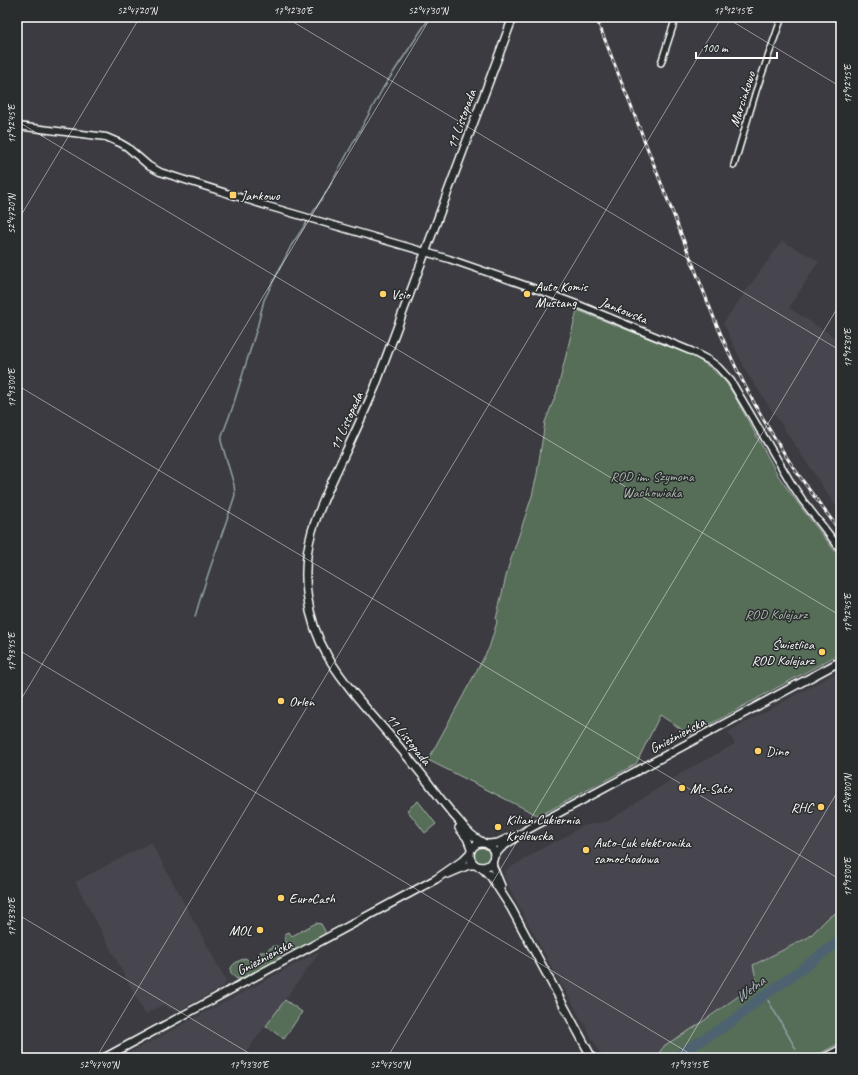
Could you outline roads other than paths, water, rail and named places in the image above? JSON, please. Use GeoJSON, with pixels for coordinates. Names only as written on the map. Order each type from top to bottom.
{"type":"FeatureCollection","features":[{"type":"Feature","properties":{"kind":"main road","name":"11 Listopada"},"geometry":{"type":"LineString","coordinates":[[486,843],[471,835],[447,809],[417,769],[350,688],[334,666],[316,631],[308,604],[306,565],[308,549],[317,517],[369,400],[426,252],[513,17]]}},
{"type":"Feature","properties":{"kind":"main road","name":"Gnieźnieńska"},"geometry":{"type":"LineString","coordinates":[[493,858],[501,848],[525,831],[841,661]]}},
{"type":"Feature","properties":{"kind":"main road","name":"11 Listopada"},"geometry":{"type":"LineString","coordinates":[[447,809],[470,851]]}},
{"type":"Feature","properties":{"kind":"main road","name":"Gnieźnieńska"},"geometry":{"type":"LineString","coordinates":[[486,843],[498,843],[525,831]]}},
{"type":"Feature","properties":{"kind":"main road"},"geometry":{"type":"LineString","coordinates":[[511,908],[491,877],[471,860],[470,851],[476,844],[486,843],[493,849],[493,867],[511,908],[592,1058]]}},
{"type":"Feature","properties":{"kind":"main road","name":"Gnieźnieńska"},"geometry":{"type":"LineString","coordinates":[[436,879],[462,861],[470,851]]}},
{"type":"Feature","properties":{"kind":"main road"},"geometry":{"type":"LineString","coordinates":[[478,866],[487,866],[493,858]]}},
{"type":"Feature","properties":{"kind":"main road","name":"Gnieźnieńska"},"geometry":{"type":"LineString","coordinates":[[104,1058],[436,879],[469,865],[478,866]]}},
{"type":"Feature","properties":{"kind":"street"},"geometry":{"type":"LineString","coordinates":[[661,63],[676,17]]}},
{"type":"Feature","properties":{"kind":"street","name":"Marcinkowo"},"geometry":{"type":"LineString","coordinates":[[734,165],[756,91],[782,17]]}},
{"type":"Feature","properties":{"kind":"street","name":"Jankowska"},"geometry":{"type":"LineString","coordinates":[[17,126],[106,137],[120,143],[149,166],[160,172],[458,262],[579,305],[692,351],[710,361],[726,374],[736,388],[791,483],[841,550]]}},
{"type":"Feature","properties":{"kind":"street"},"geometry":{"type":"LineString","coordinates":[[822,1058],[841,1048]]}},
{"type":"Feature","properties":{"kind":"waterway"},"geometry":{"type":"LineString","coordinates":[[312,214],[327,191],[383,88],[430,17]]}},
{"type":"Feature","properties":{"kind":"waterway"},"geometry":{"type":"LineString","coordinates":[[195,617],[235,495],[234,485],[221,441],[223,433],[257,328],[264,300],[291,246],[307,222]]}},
{"type":"Feature","properties":{"kind":"waterway","name":"Wełna"},"geometry":{"type":"LineString","coordinates":[[675,1058],[734,1020],[753,1004],[841,940]]}},
{"type":"Feature","properties":{"kind":"waterway"},"geometry":{"type":"LineString","coordinates":[[765,995],[796,1049]]}},
{"type":"Feature","properties":{"kind":"railway"},"geometry":{"type":"LineString","coordinates":[[596,17],[714,318],[737,370],[784,453],[804,483],[841,532]]}},
{"type":"Feature","properties":{"kind":"place","name":"Jankowo"},"geometry":{"type":"Point","coordinates":[233,195]}},
{"type":"Feature","properties":{"kind":"place","name":"Vsio"},"geometry":{"type":"Point","coordinates":[383,294]}},
{"type":"Feature","properties":{"kind":"place","name":"Auto Komis Mustang"},"geometry":{"type":"Point","coordinates":[527,294]}},
{"type":"Feature","properties":{"kind":"place","name":"Świetlica ROD Kolejarz"},"geometry":{"type":"Point","coordinates":[822,652]}},
{"type":"Feature","properties":{"kind":"place","name":"Orlen"},"geometry":{"type":"Point","coordinates":[281,701]}},
{"type":"Feature","properties":{"kind":"place","name":"Dino"},"geometry":{"type":"Point","coordinates":[758,751]}},
{"type":"Feature","properties":{"kind":"place","name":"Ms-Sato"},"geometry":{"type":"Point","coordinates":[682,788]}},
{"type":"Feature","properties":{"kind":"place","name":"RHC"},"geometry":{"type":"Point","coordinates":[821,807]}},
{"type":"Feature","properties":{"kind":"place","name":"Kilian Cukiernia Królewska"},"geometry":{"type":"Point","coordinates":[498,827]}},
{"type":"Feature","properties":{"kind":"place","name":"Auto-Luk elektronika samochodowa"},"geometry":{"type":"Point","coordinates":[586,850]}},
{"type":"Feature","properties":{"kind":"place","name":"EuroCash"},"geometry":{"type":"Point","coordinates":[281,898]}},
{"type":"Feature","properties":{"kind":"place","name":"MOL"},"geometry":{"type":"Point","coordinates":[260,930]}},
{"type":"Feature","properties":{"kind":"park label","name":"ROD im. Szymona Wachowiaka"},"geometry":{"type":"Point","coordinates":[652,484]}},
{"type":"Feature","properties":{"kind":"park label","name":"ROD Kolejarz"},"geometry":{"type":"Point","coordinates":[776,614]}}]}
